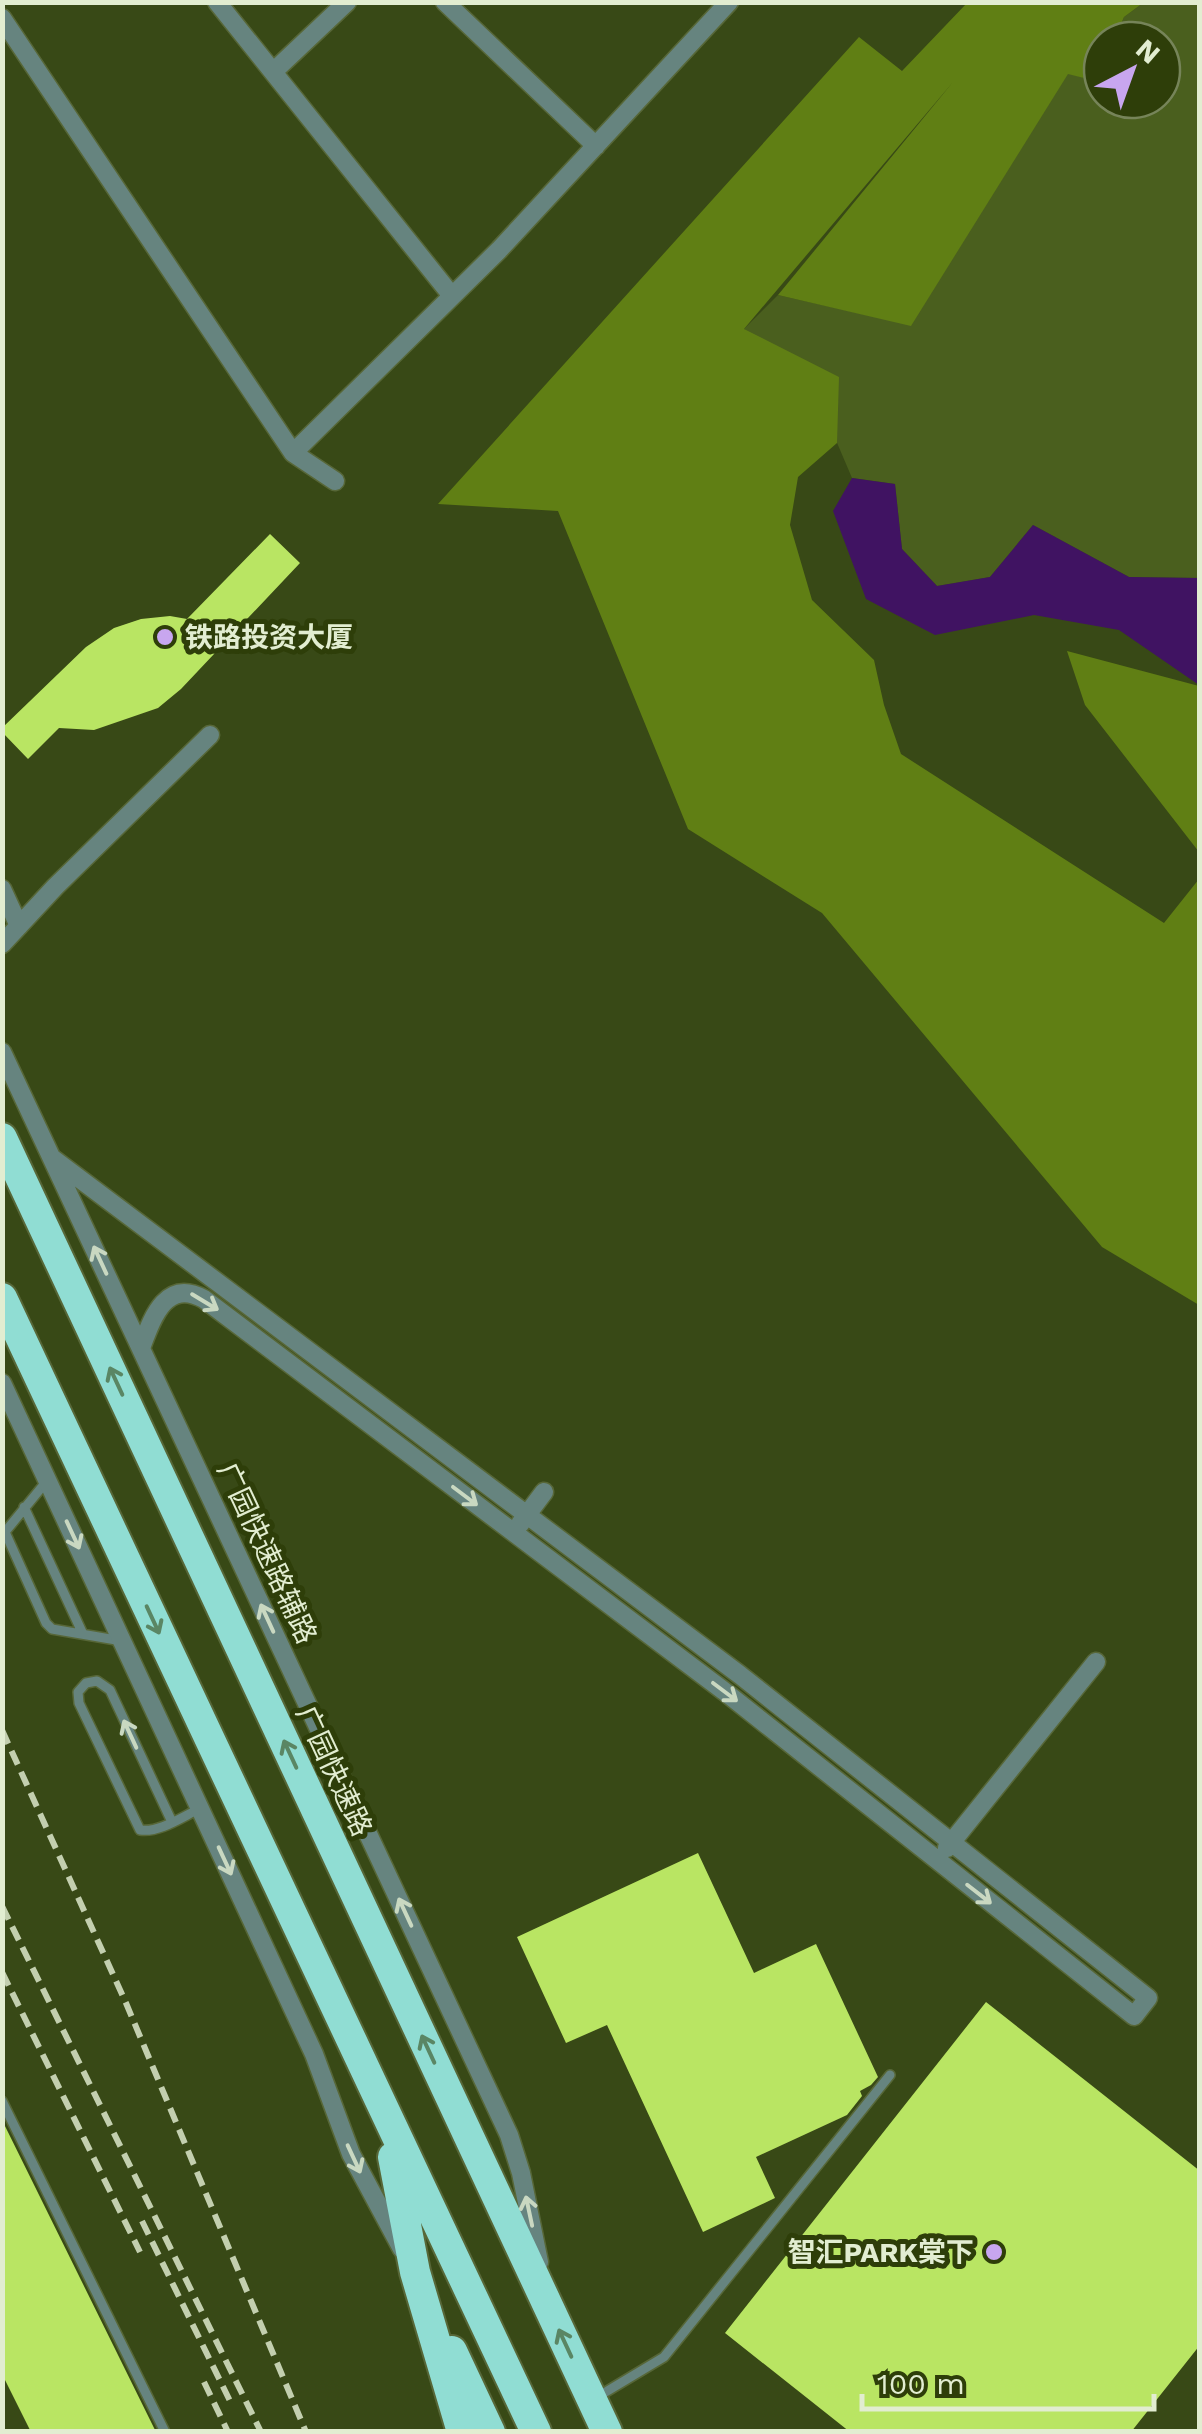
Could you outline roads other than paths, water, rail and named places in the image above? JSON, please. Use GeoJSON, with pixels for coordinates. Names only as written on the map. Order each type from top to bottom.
{"type":"FeatureCollection","features":[{"type":"Feature","properties":{"kind":"highway","name":"广园快速路"},"geometry":{"type":"LineString","coordinates":[[2,1138],[607,2432]]}},
{"type":"Feature","properties":{"kind":"highway"},"geometry":{"type":"LineString","coordinates":[[2,1298],[536,2432]]}},
{"type":"Feature","properties":{"kind":"highway"},"geometry":{"type":"LineString","coordinates":[[386,2115],[415,2272],[462,2432]]}},
{"type":"Feature","properties":{"kind":"highway"},"geometry":{"type":"LineString","coordinates":[[415,2272],[490,2432]]}},
{"type":"Feature","properties":{"kind":"street"},"geometry":{"type":"LineString","coordinates":[[218,2],[452,296]]}},
{"type":"Feature","properties":{"kind":"street"},"geometry":{"type":"LineString","coordinates":[[273,72],[347,2]]}},
{"type":"Feature","properties":{"kind":"street"},"geometry":{"type":"LineString","coordinates":[[444,2],[596,146]]}},
{"type":"Feature","properties":{"kind":"street"},"geometry":{"type":"LineString","coordinates":[[293,453],[452,296],[729,2]]}},
{"type":"Feature","properties":{"kind":"street"},"geometry":{"type":"LineString","coordinates":[[2,18],[293,453],[335,481]]}},
{"type":"Feature","properties":{"kind":"street"},"geometry":{"type":"LineString","coordinates":[[2,944],[210,735]]}},
{"type":"Feature","properties":{"kind":"street"},"geometry":{"type":"LineString","coordinates":[[2,889],[19,926]]}},
{"type":"Feature","properties":{"kind":"street","name":"广园快速路辅路"},"geometry":{"type":"LineString","coordinates":[[2,1052],[509,2135],[521,2173],[548,2307]]}},
{"type":"Feature","properties":{"kind":"street"},"geometry":{"type":"LineString","coordinates":[[52,1158],[768,1697],[1148,1998],[1134,2016],[724,1691],[200,1297],[182,1293],[166,1301],[153,1316],[141,1348]]}},
{"type":"Feature","properties":{"kind":"street"},"geometry":{"type":"LineString","coordinates":[[2,1383],[314,2054],[358,2169],[415,2272]]}},
{"type":"Feature","properties":{"kind":"street"},"geometry":{"type":"LineString","coordinates":[[514,1533],[544,1492]]}},
{"type":"Feature","properties":{"kind":"street"},"geometry":{"type":"LineString","coordinates":[[938,1860],[1096,1662]]}},
{"type":"Feature","properties":{"kind":"lane"},"geometry":{"type":"LineString","coordinates":[[48,1480],[6,1530],[14,1554],[50,1628],[123,1642]]}},
{"type":"Feature","properties":{"kind":"lane"},"geometry":{"type":"LineString","coordinates":[[24,1507],[82,1632]]}},
{"type":"Feature","properties":{"kind":"lane"},"geometry":{"type":"LineString","coordinates":[[172,1822],[110,1690],[97,1680],[86,1683],[78,1692],[79,1703],[136,1824],[146,1832],[172,1822],[200,1808]]}},
{"type":"Feature","properties":{"kind":"lane"},"geometry":{"type":"LineString","coordinates":[[592,2400],[664,2357],[890,2076]]}},
{"type":"Feature","properties":{"kind":"lane"},"geometry":{"type":"LineString","coordinates":[[2,2101],[165,2432]]}},
{"type":"Feature","properties":{"kind":"railway"},"geometry":{"type":"LineString","coordinates":[[2,1730],[126,2003],[306,2432]]}},
{"type":"Feature","properties":{"kind":"railway"},"geometry":{"type":"LineString","coordinates":[[2,1906],[261,2432]]}},
{"type":"Feature","properties":{"kind":"railway"},"geometry":{"type":"LineString","coordinates":[[2,1972],[140,2252]]}},
{"type":"Feature","properties":{"kind":"railway"},"geometry":{"type":"LineString","coordinates":[[142,2221],[230,2401]]}},
{"type":"Feature","properties":{"kind":"railway"},"geometry":{"type":"LineString","coordinates":[[204,2382],[228,2432]]}},
{"type":"Feature","properties":{"kind":"place","name":"铁路投资大厦"},"geometry":{"type":"Point","coordinates":[165,637]}},
{"type":"Feature","properties":{"kind":"place","name":"智汇PARK棠下"},"geometry":{"type":"Point","coordinates":[994,2252]}}]}
